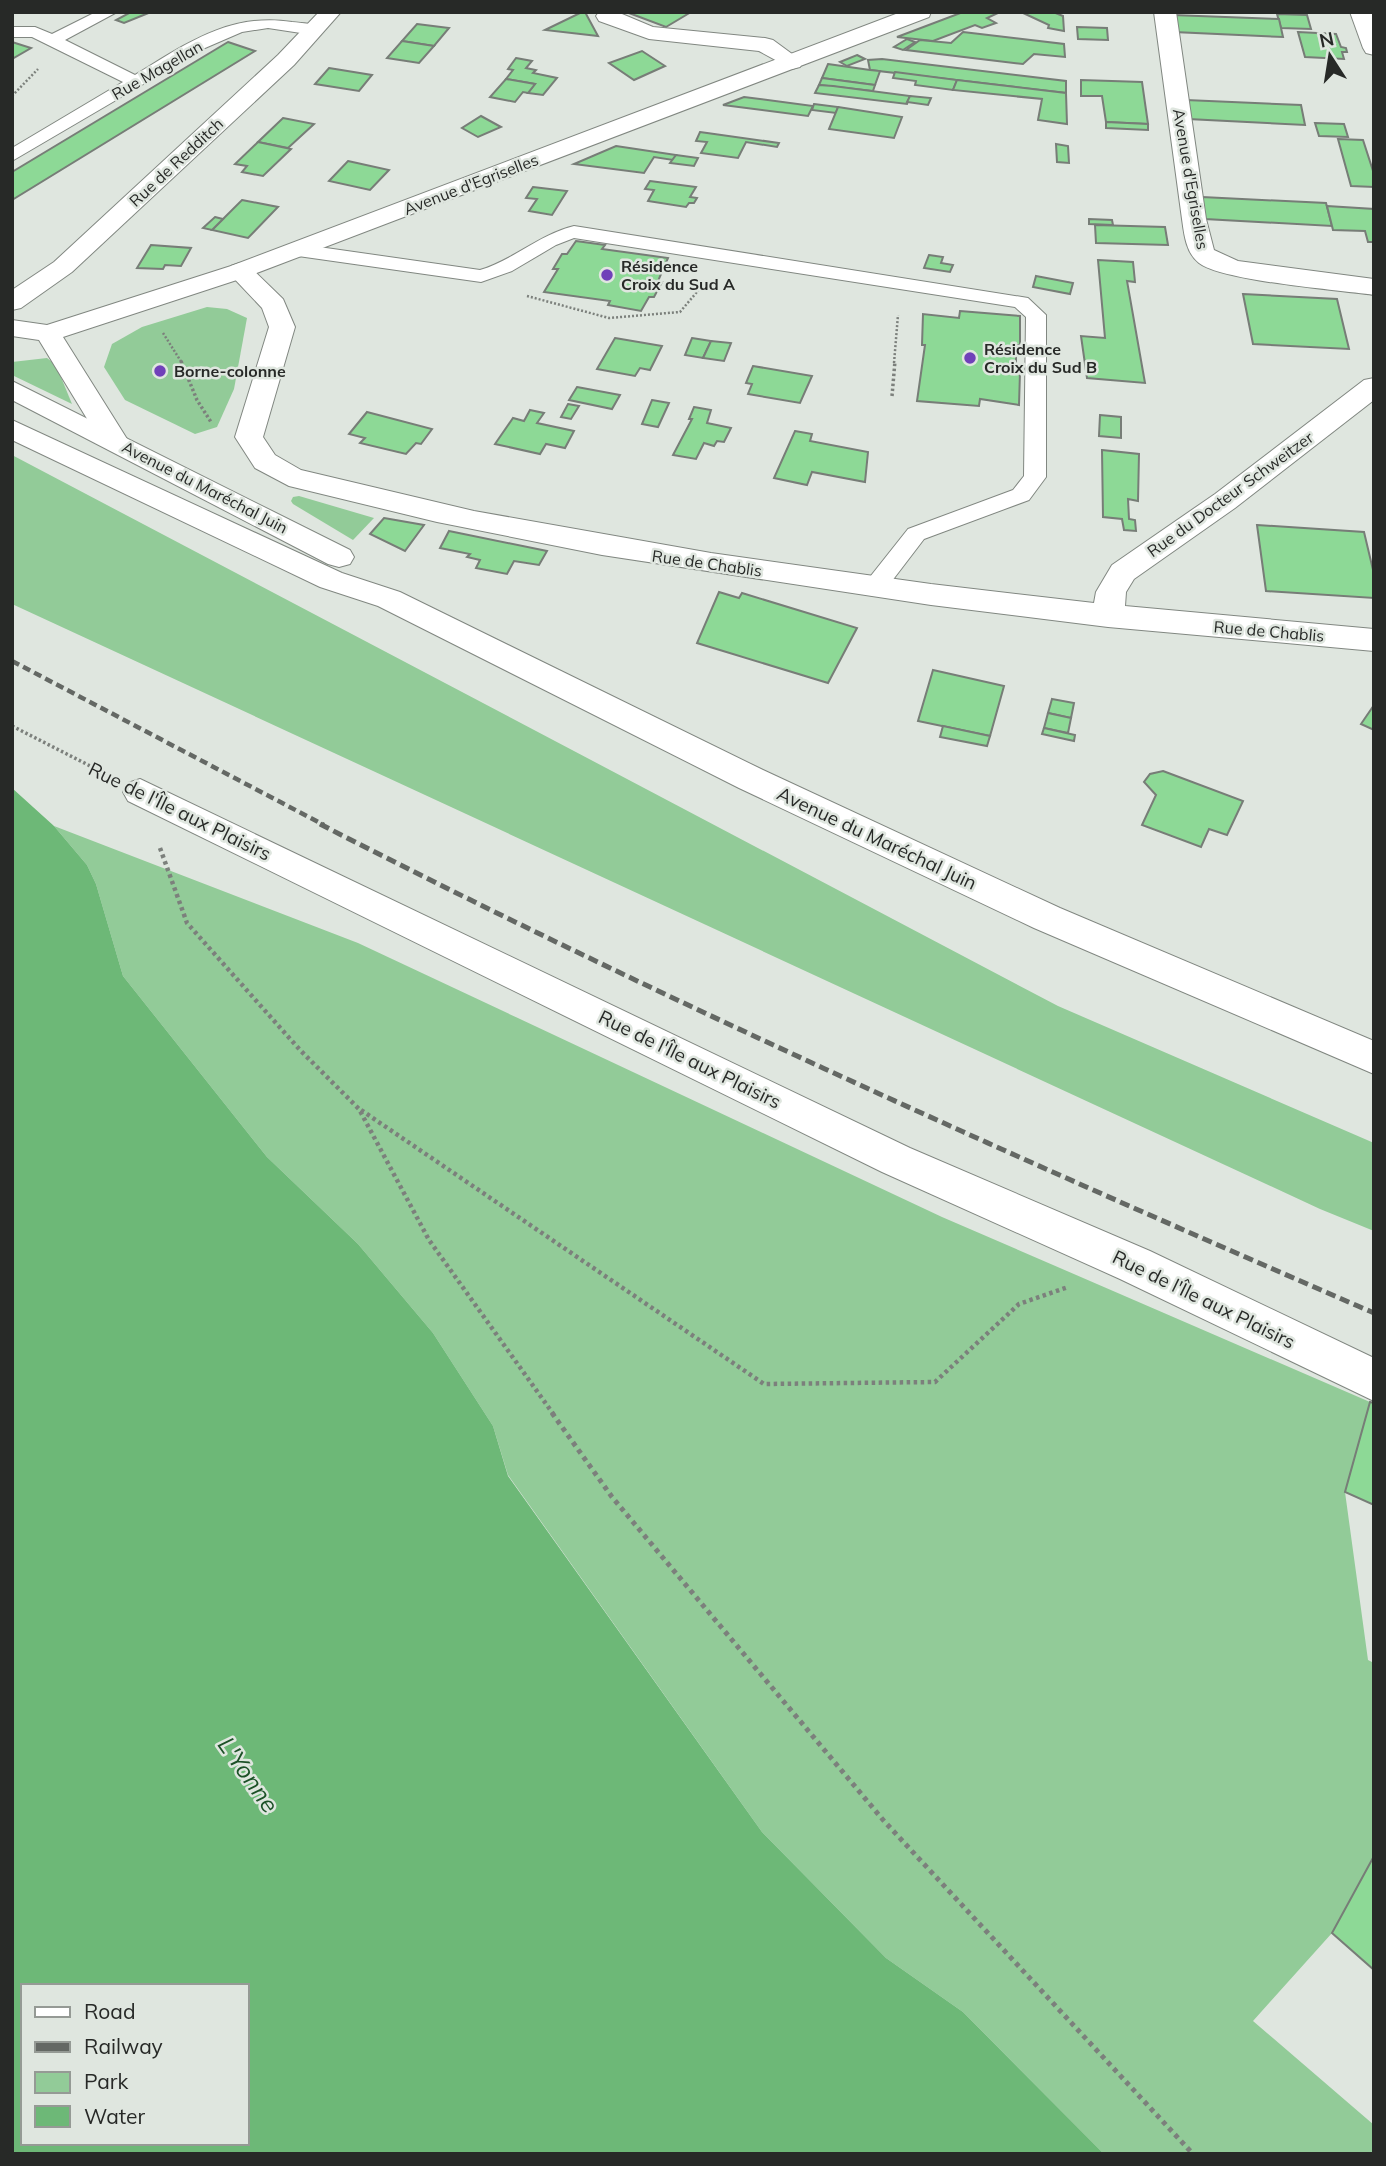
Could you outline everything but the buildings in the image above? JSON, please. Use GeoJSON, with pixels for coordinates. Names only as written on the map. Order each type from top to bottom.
{"type":"FeatureCollection","features":[{"type":"Feature","properties":{"kind":"street","name":"Rue de Redditch"},"geometry":{"type":"LineString","coordinates":[[14,296],[63,267],[286,60],[331,12]]}},
{"type":"Feature","properties":{"kind":"street"},"geometry":{"type":"LineString","coordinates":[[613,12],[607,16],[649,33],[765,46],[792,62]]}},
{"type":"Feature","properties":{"kind":"street","name":"Avenue d'Egriselles"},"geometry":{"type":"LineString","coordinates":[[13,329],[48,333],[240,271],[922,12]]}},
{"type":"Feature","properties":{"kind":"street","name":"Avenue d'Egriselles"},"geometry":{"type":"LineString","coordinates":[[1165,12],[1201,253],[1208,260],[1226,266],[1374,287]]}},
{"type":"Feature","properties":{"kind":"street"},"geometry":{"type":"LineString","coordinates":[[1361,12],[1374,48]]}},
{"type":"Feature","properties":{"kind":"street"},"geometry":{"type":"LineString","coordinates":[[240,271],[274,305],[282,327],[249,437]]}},
{"type":"Feature","properties":{"kind":"street"},"geometry":{"type":"LineString","coordinates":[[48,333],[113,439]]}},
{"type":"Feature","properties":{"kind":"street","name":"Rue du Docteur Schweitzer"},"geometry":{"type":"LineString","coordinates":[[1108,616],[1111,592],[1123,572],[1236,492],[1374,386]]}},
{"type":"Feature","properties":{"kind":"street","name":"Avenue du Maréchal Juin"},"geometry":{"type":"LineString","coordinates":[[12,389],[333,553],[389,599]]}},
{"type":"Feature","properties":{"kind":"street","name":"Avenue du Maréchal Juin"},"geometry":{"type":"LineString","coordinates":[[12,429],[331,580],[389,599],[751,779],[1047,918],[1374,1058]]}},
{"type":"Feature","properties":{"kind":"street","name":"Rue de Chablis"},"geometry":{"type":"LineString","coordinates":[[249,437],[257,455],[273,467],[296,478],[395,504],[629,552],[874,588],[1108,616],[1374,640]]}},
{"type":"Feature","properties":{"kind":"street","name":"Rue de l'Île aux Plaisirs"},"geometry":{"type":"LineString","coordinates":[[140,792],[896,1160],[1135,1265],[1374,1380]]}},
{"type":"Feature","properties":{"kind":"lane"},"geometry":{"type":"LineString","coordinates":[[23,12],[33,19],[35,32]]}},
{"type":"Feature","properties":{"kind":"lane"},"geometry":{"type":"LineString","coordinates":[[54,39],[109,12]]}},
{"type":"Feature","properties":{"kind":"lane","name":"Rue Magellan"},"geometry":{"type":"LineString","coordinates":[[12,156],[199,44],[238,27],[268,23],[314,30]]}},
{"type":"Feature","properties":{"kind":"lane"},"geometry":{"type":"LineString","coordinates":[[12,32],[35,32],[54,39],[136,82]]}},
{"type":"Feature","properties":{"kind":"lane"},"geometry":{"type":"LineString","coordinates":[[298,250],[481,276],[496,273],[558,234],[574,232],[1021,302],[1036,315],[1035,477],[1021,495],[916,534],[874,588]]}},
{"type":"Feature","properties":{"kind":"path"},"geometry":{"type":"LineString","coordinates":[[496,273],[518,293],[609,318],[647,317],[680,312],[706,281],[695,250]]}},
{"type":"Feature","properties":{"kind":"path"},"geometry":{"type":"LineString","coordinates":[[883,279],[898,311],[892,396]]}},
{"type":"Feature","properties":{"kind":"path"},"geometry":{"type":"LineString","coordinates":[[134,306],[166,336],[179,355],[186,379],[206,416],[223,435],[249,437]]}},
{"type":"Feature","properties":{"kind":"path","name":"Rue de l'Île aux Plaisirs"},"geometry":{"type":"LineString","coordinates":[[12,726],[140,792]]}},
{"type":"Feature","properties":{"kind":"path"},"geometry":{"type":"LineString","coordinates":[[140,792],[187,923],[300,1050],[359,1109],[764,1384],[935,1382],[1019,1304],[1135,1265]]}},
{"type":"Feature","properties":{"kind":"path"},"geometry":{"type":"LineString","coordinates":[[359,1109],[429,1240],[612,1497],[884,1821],[1193,2154]]}},
{"type":"Feature","properties":{"kind":"green space"},"geometry":{"type":"Polygon","coordinates":[[[207,307],[227,309],[247,318],[234,389],[217,427],[195,434],[125,400],[104,367],[112,344],[142,327],[207,307]]]}},
{"type":"Feature","properties":{"kind":"green space"},"geometry":{"type":"Polygon","coordinates":[[[47,358],[56,365],[72,404],[12,375],[12,362],[47,358]]]}},
{"type":"Feature","properties":{"kind":"green space"},"geometry":{"type":"Polygon","coordinates":[[[12,455],[1058,1006],[1374,1143],[1374,1231],[1320,1209],[12,604],[12,455]]]}},
{"type":"Feature","properties":{"kind":"green space"},"geometry":{"type":"Polygon","coordinates":[[[299,496],[374,518],[353,540],[293,504],[293,497],[299,496]]]}},
{"type":"Feature","properties":{"kind":"green space"},"geometry":{"type":"Polygon","coordinates":[[[54,826],[358,943],[942,1217],[1370,1402],[1345,1492],[1368,1660],[1374,1663],[1374,1856],[1332,1933],[1253,2021],[1374,2125],[1374,2154],[1104,2154],[963,2012],[886,1958],[762,1832],[508,1475],[493,1426],[433,1333],[358,1244],[267,1157],[123,976],[96,884],[87,865],[54,826]]]}},
{"type":"Feature","properties":{"kind":"water","name":"L'Yonne"},"geometry":{"type":"Polygon","coordinates":[[[12,788],[54,826],[87,865],[96,884],[123,976],[267,1157],[358,1244],[433,1333],[493,1426],[508,1476],[762,1832],[886,1958],[963,2012],[1104,2154],[12,2154],[12,788]]]}},
{"type":"Feature","properties":{"kind":"railway"},"geometry":{"type":"LineString","coordinates":[[12,661],[324,825]]}},
{"type":"Feature","properties":{"kind":"railway"},"geometry":{"type":"LineString","coordinates":[[320,824],[449,890],[711,1016],[1108,1197],[1374,1313]]}},
{"type":"Feature","properties":{"kind":"place","name":"Résidence Croix du Sud A"},"geometry":{"type":"Point","coordinates":[607,275]}},
{"type":"Feature","properties":{"kind":"place","name":"Résidence Croix du Sud B"},"geometry":{"type":"Point","coordinates":[970,358]}},
{"type":"Feature","properties":{"kind":"place","name":"Borne-colonne"},"geometry":{"type":"Point","coordinates":[160,371]}}]}
